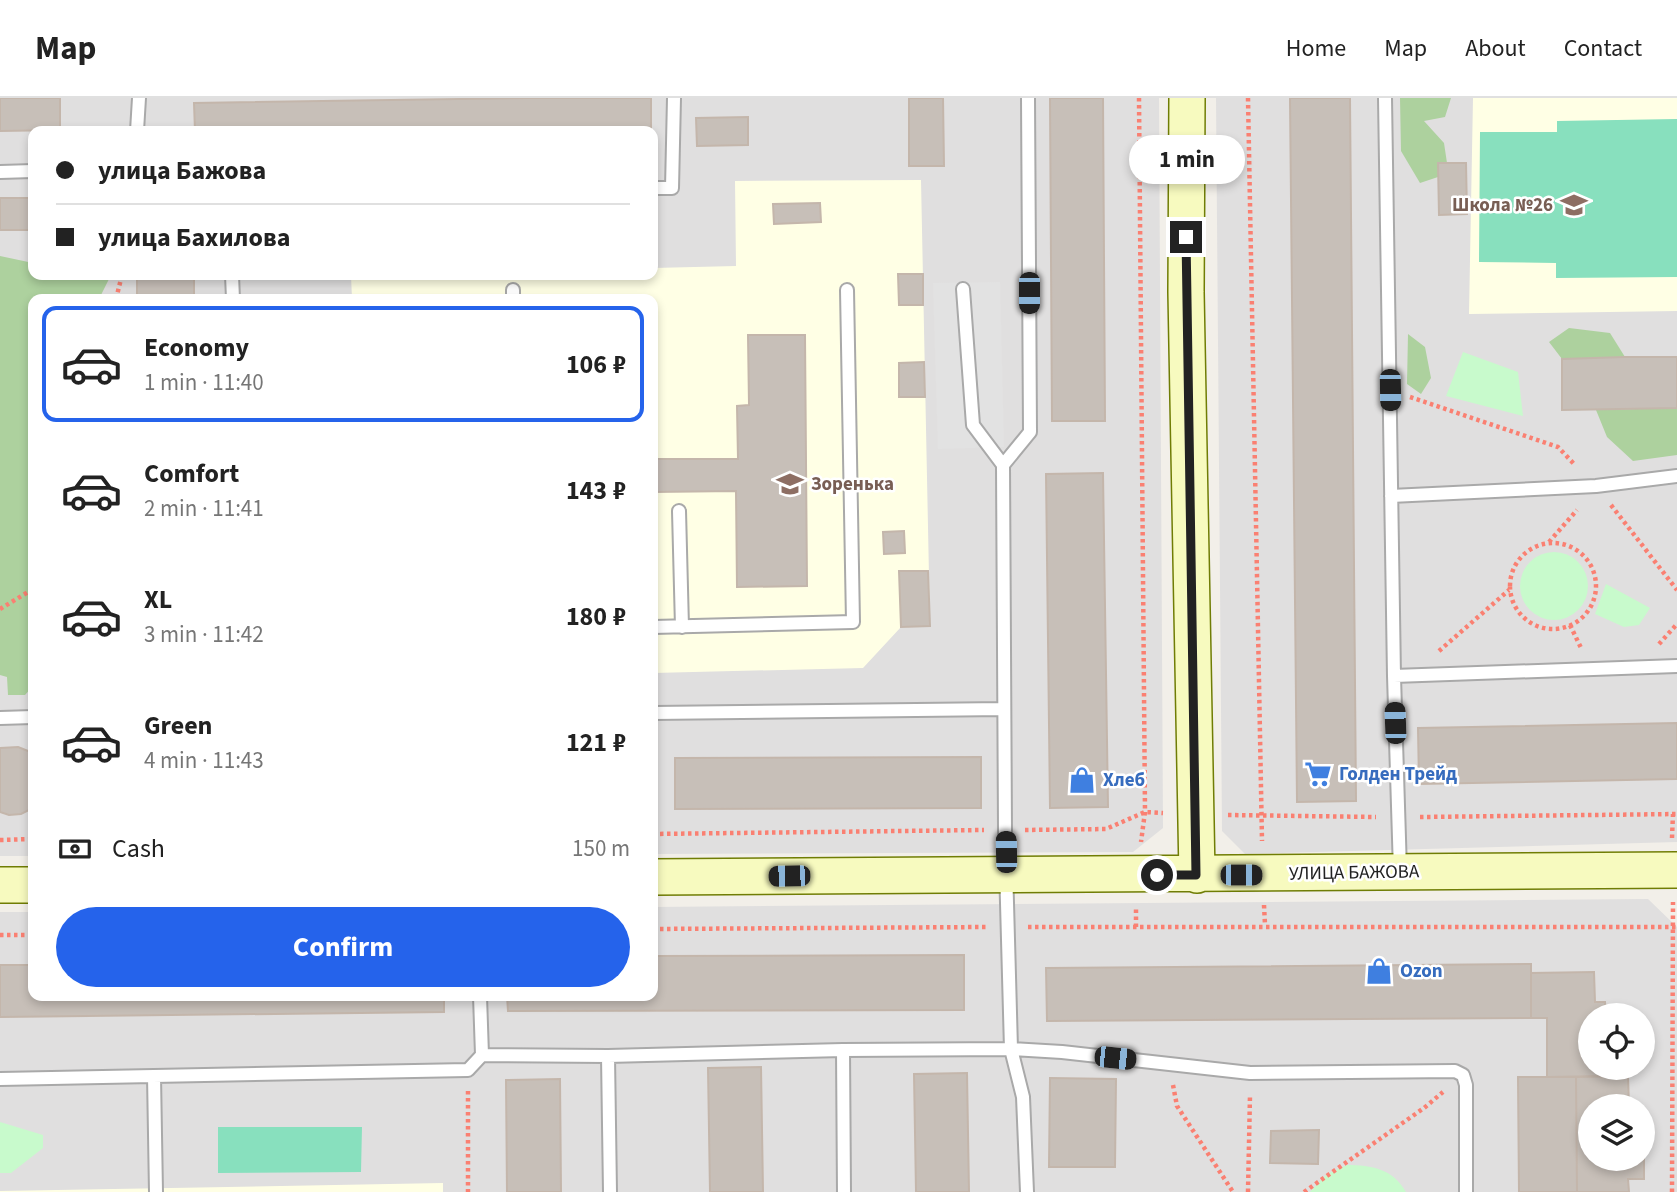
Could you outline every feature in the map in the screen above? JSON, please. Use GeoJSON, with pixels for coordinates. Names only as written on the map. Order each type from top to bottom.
{"type":"FeatureCollection","features":[{"type":"Feature","properties":{"kind":"street"},"geometry":{"type":"LineString","coordinates":[[1187,98],[1186,292],[1196,875]]}},
{"type":"Feature","properties":{"kind":"street","name":"УЛИЦА БАЖОВА"},"geometry":{"type":"LineString","coordinates":[[658,877],[1674,870]]}},
{"type":"Feature","properties":{"kind":"street"},"geometry":{"type":"LineString","coordinates":[[0,885],[28,885]]}},
{"type":"Feature","properties":{"kind":"lane"},"geometry":{"type":"LineString","coordinates":[[137,126],[139,98]]}},
{"type":"Feature","properties":{"kind":"lane"},"geometry":{"type":"LineString","coordinates":[[658,188],[672,188],[674,98]]}},
{"type":"Feature","properties":{"kind":"lane"},"geometry":{"type":"LineString","coordinates":[[1003,465],[1030,432],[1028,98]]}},
{"type":"Feature","properties":{"kind":"lane"},"geometry":{"type":"LineString","coordinates":[[1385,98],[1394,676],[1400,873]]}},
{"type":"Feature","properties":{"kind":"lane"},"geometry":{"type":"LineString","coordinates":[[0,172],[28,171]]}},
{"type":"Feature","properties":{"kind":"lane"},"geometry":{"type":"LineString","coordinates":[[963,289],[972,425],[1003,465],[1006,874],[1011,1049],[1023,1097],[1027,1192]]}},
{"type":"Feature","properties":{"kind":"lane"},"geometry":{"type":"LineString","coordinates":[[658,627],[853,622],[847,290]]}},
{"type":"Feature","properties":{"kind":"lane"},"geometry":{"type":"LineString","coordinates":[[1391,496],[1596,486],[1677,476]]}},
{"type":"Feature","properties":{"kind":"lane"},"geometry":{"type":"LineString","coordinates":[[679,511],[682,627]]}},
{"type":"Feature","properties":{"kind":"lane"},"geometry":{"type":"LineString","coordinates":[[1394,676],[1677,666]]}},
{"type":"Feature","properties":{"kind":"lane"},"geometry":{"type":"LineString","coordinates":[[658,713],[1004,709]]}},
{"type":"Feature","properties":{"kind":"lane"},"geometry":{"type":"LineString","coordinates":[[0,718],[28,717]]}},
{"type":"Feature","properties":{"kind":"lane"},"geometry":{"type":"LineString","coordinates":[[0,1079],[468,1070],[482,1055],[480,1001]]}},
{"type":"Feature","properties":{"kind":"lane"},"geometry":{"type":"LineString","coordinates":[[482,1055],[608,1056],[1011,1049],[1062,1052],[1250,1073],[1455,1071],[1463,1075],[1466,1085],[1466,1192]]}},
{"type":"Feature","properties":{"kind":"lane"},"geometry":{"type":"LineString","coordinates":[[843,1050],[844,1192]]}},
{"type":"Feature","properties":{"kind":"lane"},"geometry":{"type":"LineString","coordinates":[[608,1056],[610,1192]]}},
{"type":"Feature","properties":{"kind":"lane"},"geometry":{"type":"LineString","coordinates":[[154,1076],[156,1192]]}},
{"type":"Feature","properties":{"kind":"path"},"geometry":{"type":"LineString","coordinates":[[1136,927],[1137,875],[1145,812],[1139,98]]}},
{"type":"Feature","properties":{"kind":"path"},"geometry":{"type":"LineString","coordinates":[[1248,98],[1261,817]]}},
{"type":"Feature","properties":{"kind":"path"},"geometry":{"type":"LineString","coordinates":[[1390,390],[1558,447],[1596,486],[1677,590]]}},
{"type":"Feature","properties":{"kind":"path"},"geometry":{"type":"LineString","coordinates":[[1549,542],[1596,486]]}},
{"type":"Feature","properties":{"kind":"path"},"geometry":{"type":"LineString","coordinates":[[1549,542],[1575,548],[1586,557],[1593,568],[1596,582],[1591,608],[1582,618],[1557,629],[1543,628],[1520,615],[1509,590],[1515,563],[1524,553],[1549,542]]}},
{"type":"Feature","properties":{"kind":"path"},"geometry":{"type":"LineString","coordinates":[[1412,675],[1509,590]]}},
{"type":"Feature","properties":{"kind":"path"},"geometry":{"type":"LineString","coordinates":[[0,609],[28,592]]}},
{"type":"Feature","properties":{"kind":"path"},"geometry":{"type":"LineString","coordinates":[[1672,1192],[1675,927],[1673,814]]}},
{"type":"Feature","properties":{"kind":"path"},"geometry":{"type":"LineString","coordinates":[[0,840],[28,839]]}},
{"type":"Feature","properties":{"kind":"path"},"geometry":{"type":"LineString","coordinates":[[658,929],[1265,925],[1675,927]]}},
{"type":"Feature","properties":{"kind":"path"},"geometry":{"type":"LineString","coordinates":[[0,935],[28,935]]}},
{"type":"Feature","properties":{"kind":"path"},"geometry":{"type":"LineString","coordinates":[[1169,1063],[1177,1106],[1233,1192]]}},
{"type":"Feature","properties":{"kind":"path"},"geometry":{"type":"LineString","coordinates":[[468,1070],[468,1192]]}},
{"type":"Feature","properties":{"kind":"path"},"geometry":{"type":"LineString","coordinates":[[1248,1192],[1250,1073]]}},
{"type":"Feature","properties":{"kind":"path"},"geometry":{"type":"LineString","coordinates":[[1304,1192],[1424,1108],[1463,1075]]}},
{"type":"Feature","properties":{"kind":"shaded area"},"geometry":{"type":"Polygon","coordinates":[[[0,98],[1159,98],[1163,828],[1133,852],[658,854],[658,294],[28,294],[28,856],[0,856],[0,98]]]}},
{"type":"Feature","properties":{"kind":"shaded area"},"geometry":{"type":"Polygon","coordinates":[[[1216,98],[1677,98],[1677,842],[1245,854],[1222,831],[1216,98]]]}},
{"type":"Feature","properties":{"kind":"shaded area","name":"Школа №26"},"geometry":{"type":"Polygon","coordinates":[[[1473,98],[1677,98],[1677,311],[1469,314],[1473,98]]]}},
{"type":"Feature","properties":{"kind":"shaded area","name":"Зоренька"},"geometry":{"type":"Polygon","coordinates":[[[921,180],[930,626],[901,627],[863,668],[658,673],[658,294],[352,294],[351,280],[658,280],[658,268],[736,266],[735,181],[921,180]]]}},
{"type":"Feature","properties":{"kind":"shaded area"},"geometry":{"type":"Polygon","coordinates":[[[1000,282],[1004,447],[938,449],[933,283],[1000,282]]]}},
{"type":"Feature","properties":{"kind":"shaded area"},"geometry":{"type":"Polygon","coordinates":[[[1648,899],[1677,927],[1677,1192],[0,1192],[0,912],[28,912],[28,1001],[658,1001],[658,907],[1648,899]]]}},
{"type":"Feature","properties":{"kind":"shaded area"},"geometry":{"type":"Polygon","coordinates":[[[443,1183],[443,1192],[0,1192],[0,1191],[443,1183]]]}},
{"type":"Feature","properties":{"kind":"green space"},"geometry":{"type":"Polygon","coordinates":[[[1400,98],[1451,98],[1445,117],[1424,121],[1444,143],[1447,163],[1438,164],[1438,177],[1420,183],[1401,151],[1400,98]]]}},
{"type":"Feature","properties":{"kind":"green space","name":"Школа №26"},"geometry":{"type":"Polygon","coordinates":[[[1677,119],[1677,277],[1556,278],[1556,263],[1479,262],[1480,132],[1557,132],[1557,121],[1677,119]]]}},
{"type":"Feature","properties":{"kind":"green space"},"geometry":{"type":"Polygon","coordinates":[[[0,256],[28,262],[28,280],[108,280],[102,294],[28,294],[28,692],[25,695],[8,695],[7,677],[0,675],[0,256]]]}},
{"type":"Feature","properties":{"kind":"green space"},"geometry":{"type":"Polygon","coordinates":[[[1569,328],[1610,333],[1625,357],[1562,359],[1549,342],[1569,328]]]}},
{"type":"Feature","properties":{"kind":"green space"},"geometry":{"type":"Polygon","coordinates":[[[1408,334],[1425,347],[1431,378],[1421,394],[1407,384],[1408,334]]]}},
{"type":"Feature","properties":{"kind":"green space"},"geometry":{"type":"Polygon","coordinates":[[[1463,352],[1518,372],[1523,416],[1446,396],[1463,352]]]}},
{"type":"Feature","properties":{"kind":"green space"},"geometry":{"type":"Polygon","coordinates":[[[1677,408],[1677,455],[1633,461],[1607,437],[1596,410],[1677,408]]]}},
{"type":"Feature","properties":{"kind":"green space"},"geometry":{"type":"Polygon","coordinates":[[[1547,552],[1561,552],[1573,557],[1583,567],[1588,586],[1583,605],[1573,615],[1561,620],[1547,620],[1535,615],[1525,605],[1520,593],[1520,579],[1525,567],[1535,557],[1547,552]]]}},
{"type":"Feature","properties":{"kind":"green space"},"geometry":{"type":"Polygon","coordinates":[[[1606,584],[1650,608],[1639,625],[1624,627],[1595,614],[1606,584]]]}},
{"type":"Feature","properties":{"kind":"green space"},"geometry":{"type":"Polygon","coordinates":[[[0,1122],[43,1135],[43,1148],[11,1173],[0,1173],[0,1122]]]}},
{"type":"Feature","properties":{"kind":"green space"},"geometry":{"type":"Polygon","coordinates":[[[218,1127],[362,1127],[361,1172],[218,1173],[218,1127]]]}},
{"type":"Feature","properties":{"kind":"green space"},"geometry":{"type":"Polygon","coordinates":[[[1347,1165],[1365,1166],[1388,1173],[1406,1192],[1310,1192],[1327,1174],[1347,1165]]]}},
{"type":"Feature","properties":{"kind":"building"},"geometry":{"type":"Polygon","coordinates":[[[0,98],[60,98],[60,126],[28,126],[28,131],[0,131],[0,98]]]}},
{"type":"Feature","properties":{"kind":"building"},"geometry":{"type":"Polygon","coordinates":[[[651,98],[651,126],[195,126],[194,103],[651,98]]]}},
{"type":"Feature","properties":{"kind":"building"},"geometry":{"type":"Polygon","coordinates":[[[909,98],[943,98],[944,166],[909,166],[909,98]]]}},
{"type":"Feature","properties":{"kind":"building"},"geometry":{"type":"Polygon","coordinates":[[[1050,98],[1103,98],[1105,421],[1052,421],[1050,98]]]}},
{"type":"Feature","properties":{"kind":"building"},"geometry":{"type":"Polygon","coordinates":[[[1290,98],[1350,98],[1356,801],[1297,802],[1290,98]]]}},
{"type":"Feature","properties":{"kind":"building"},"geometry":{"type":"Polygon","coordinates":[[[748,117],[748,145],[697,146],[696,118],[748,117]]]}},
{"type":"Feature","properties":{"kind":"building"},"geometry":{"type":"Polygon","coordinates":[[[1438,163],[1466,163],[1467,214],[1439,215],[1438,163]]]}},
{"type":"Feature","properties":{"kind":"building"},"geometry":{"type":"Polygon","coordinates":[[[0,198],[28,198],[28,230],[0,230],[0,198]]]}},
{"type":"Feature","properties":{"kind":"building"},"geometry":{"type":"Polygon","coordinates":[[[820,203],[821,222],[774,224],[773,204],[820,203]]]}},
{"type":"Feature","properties":{"kind":"building"},"geometry":{"type":"Polygon","coordinates":[[[898,274],[923,274],[923,305],[899,305],[898,274]]]}},
{"type":"Feature","properties":{"kind":"building"},"geometry":{"type":"Polygon","coordinates":[[[137,280],[194,280],[194,294],[137,294],[137,280]]]}},
{"type":"Feature","properties":{"kind":"building"},"geometry":{"type":"Polygon","coordinates":[[[748,335],[805,335],[807,586],[737,587],[736,491],[658,492],[658,459],[738,459],[737,406],[749,405],[748,335]]]}},
{"type":"Feature","properties":{"kind":"building"},"geometry":{"type":"Polygon","coordinates":[[[1677,357],[1677,408],[1562,410],[1562,359],[1677,357]]]}},
{"type":"Feature","properties":{"kind":"building"},"geometry":{"type":"Polygon","coordinates":[[[924,362],[925,397],[899,397],[899,363],[924,362]]]}},
{"type":"Feature","properties":{"kind":"building"},"geometry":{"type":"Polygon","coordinates":[[[1103,473],[1108,807],[1050,808],[1046,474],[1103,473]]]}},
{"type":"Feature","properties":{"kind":"building"},"geometry":{"type":"Polygon","coordinates":[[[904,531],[905,553],[884,554],[883,532],[904,531]]]}},
{"type":"Feature","properties":{"kind":"building"},"geometry":{"type":"Polygon","coordinates":[[[899,571],[928,571],[930,626],[901,627],[899,571]]]}},
{"type":"Feature","properties":{"kind":"building"},"geometry":{"type":"Polygon","coordinates":[[[1677,723],[1677,779],[1419,784],[1418,728],[1677,723]]]}},
{"type":"Feature","properties":{"kind":"building"},"geometry":{"type":"Polygon","coordinates":[[[18,747],[28,751],[28,810],[21,814],[9,815],[0,812],[0,748],[18,747]]]}},
{"type":"Feature","properties":{"kind":"building"},"geometry":{"type":"Polygon","coordinates":[[[981,757],[981,808],[675,809],[675,758],[981,757]]]}},
{"type":"Feature","properties":{"kind":"building"},"geometry":{"type":"Polygon","coordinates":[[[964,955],[964,1010],[508,1011],[507,1001],[658,1001],[658,956],[964,955]]]}},
{"type":"Feature","properties":{"kind":"building"},"geometry":{"type":"Polygon","coordinates":[[[1531,964],[1531,1018],[1047,1021],[1046,968],[1531,964]]]}},
{"type":"Feature","properties":{"kind":"building"},"geometry":{"type":"Polygon","coordinates":[[[0,965],[28,965],[28,1001],[444,1001],[444,1012],[0,1017],[0,965]]]}},
{"type":"Feature","properties":{"kind":"building"},"geometry":{"type":"Polygon","coordinates":[[[1594,972],[1595,1002],[1605,1003],[1578,1003],[1578,1076],[1547,1077],[1547,1018],[1531,1018],[1531,973],[1594,972]]]}},
{"type":"Feature","properties":{"kind":"building"},"geometry":{"type":"Polygon","coordinates":[[[761,1067],[763,1192],[710,1192],[708,1068],[761,1067]]]}},
{"type":"Feature","properties":{"kind":"building"},"geometry":{"type":"Polygon","coordinates":[[[967,1073],[969,1192],[916,1192],[914,1074],[967,1073]]]}},
{"type":"Feature","properties":{"kind":"building"},"geometry":{"type":"Polygon","coordinates":[[[1518,1077],[1576,1077],[1577,1192],[1519,1192],[1518,1077]]]}},
{"type":"Feature","properties":{"kind":"building"},"geometry":{"type":"Polygon","coordinates":[[[1576,1077],[1578,1080],[1628,1080],[1629,1094],[1578,1094],[1578,1171],[1644,1171],[1644,1179],[1628,1179],[1629,1192],[1577,1192],[1576,1077]]]}},
{"type":"Feature","properties":{"kind":"building"},"geometry":{"type":"Polygon","coordinates":[[[1050,1078],[1116,1079],[1115,1167],[1049,1167],[1050,1078]]]}},
{"type":"Feature","properties":{"kind":"building"},"geometry":{"type":"Polygon","coordinates":[[[560,1079],[561,1192],[507,1192],[506,1080],[560,1079]]]}},
{"type":"Feature","properties":{"kind":"building"},"geometry":{"type":"Polygon","coordinates":[[[1319,1130],[1318,1164],[1270,1163],[1271,1131],[1319,1130]]]}},
{"type":"Feature","properties":{"kind":"place","name":"Школа №26"},"geometry":{"type":"Point","coordinates":[1574,205]}},
{"type":"Feature","properties":{"kind":"place","name":"Зоренька"},"geometry":{"type":"Point","coordinates":[790,484]}},
{"type":"Feature","properties":{"kind":"place","name":"Голден Трейд"},"geometry":{"type":"Point","coordinates":[1318,774]}},
{"type":"Feature","properties":{"kind":"place","name":"Хлеб"},"geometry":{"type":"Point","coordinates":[1082,780]}},
{"type":"Feature","properties":{"kind":"place","name":"Ozon"},"geometry":{"type":"Point","coordinates":[1379,971]}},
{"type":"Feature","properties":{"kind":"route"},"geometry":{"type":"LineString","coordinates":[[1157,875],[1196,875],[1186,237]]}}]}
